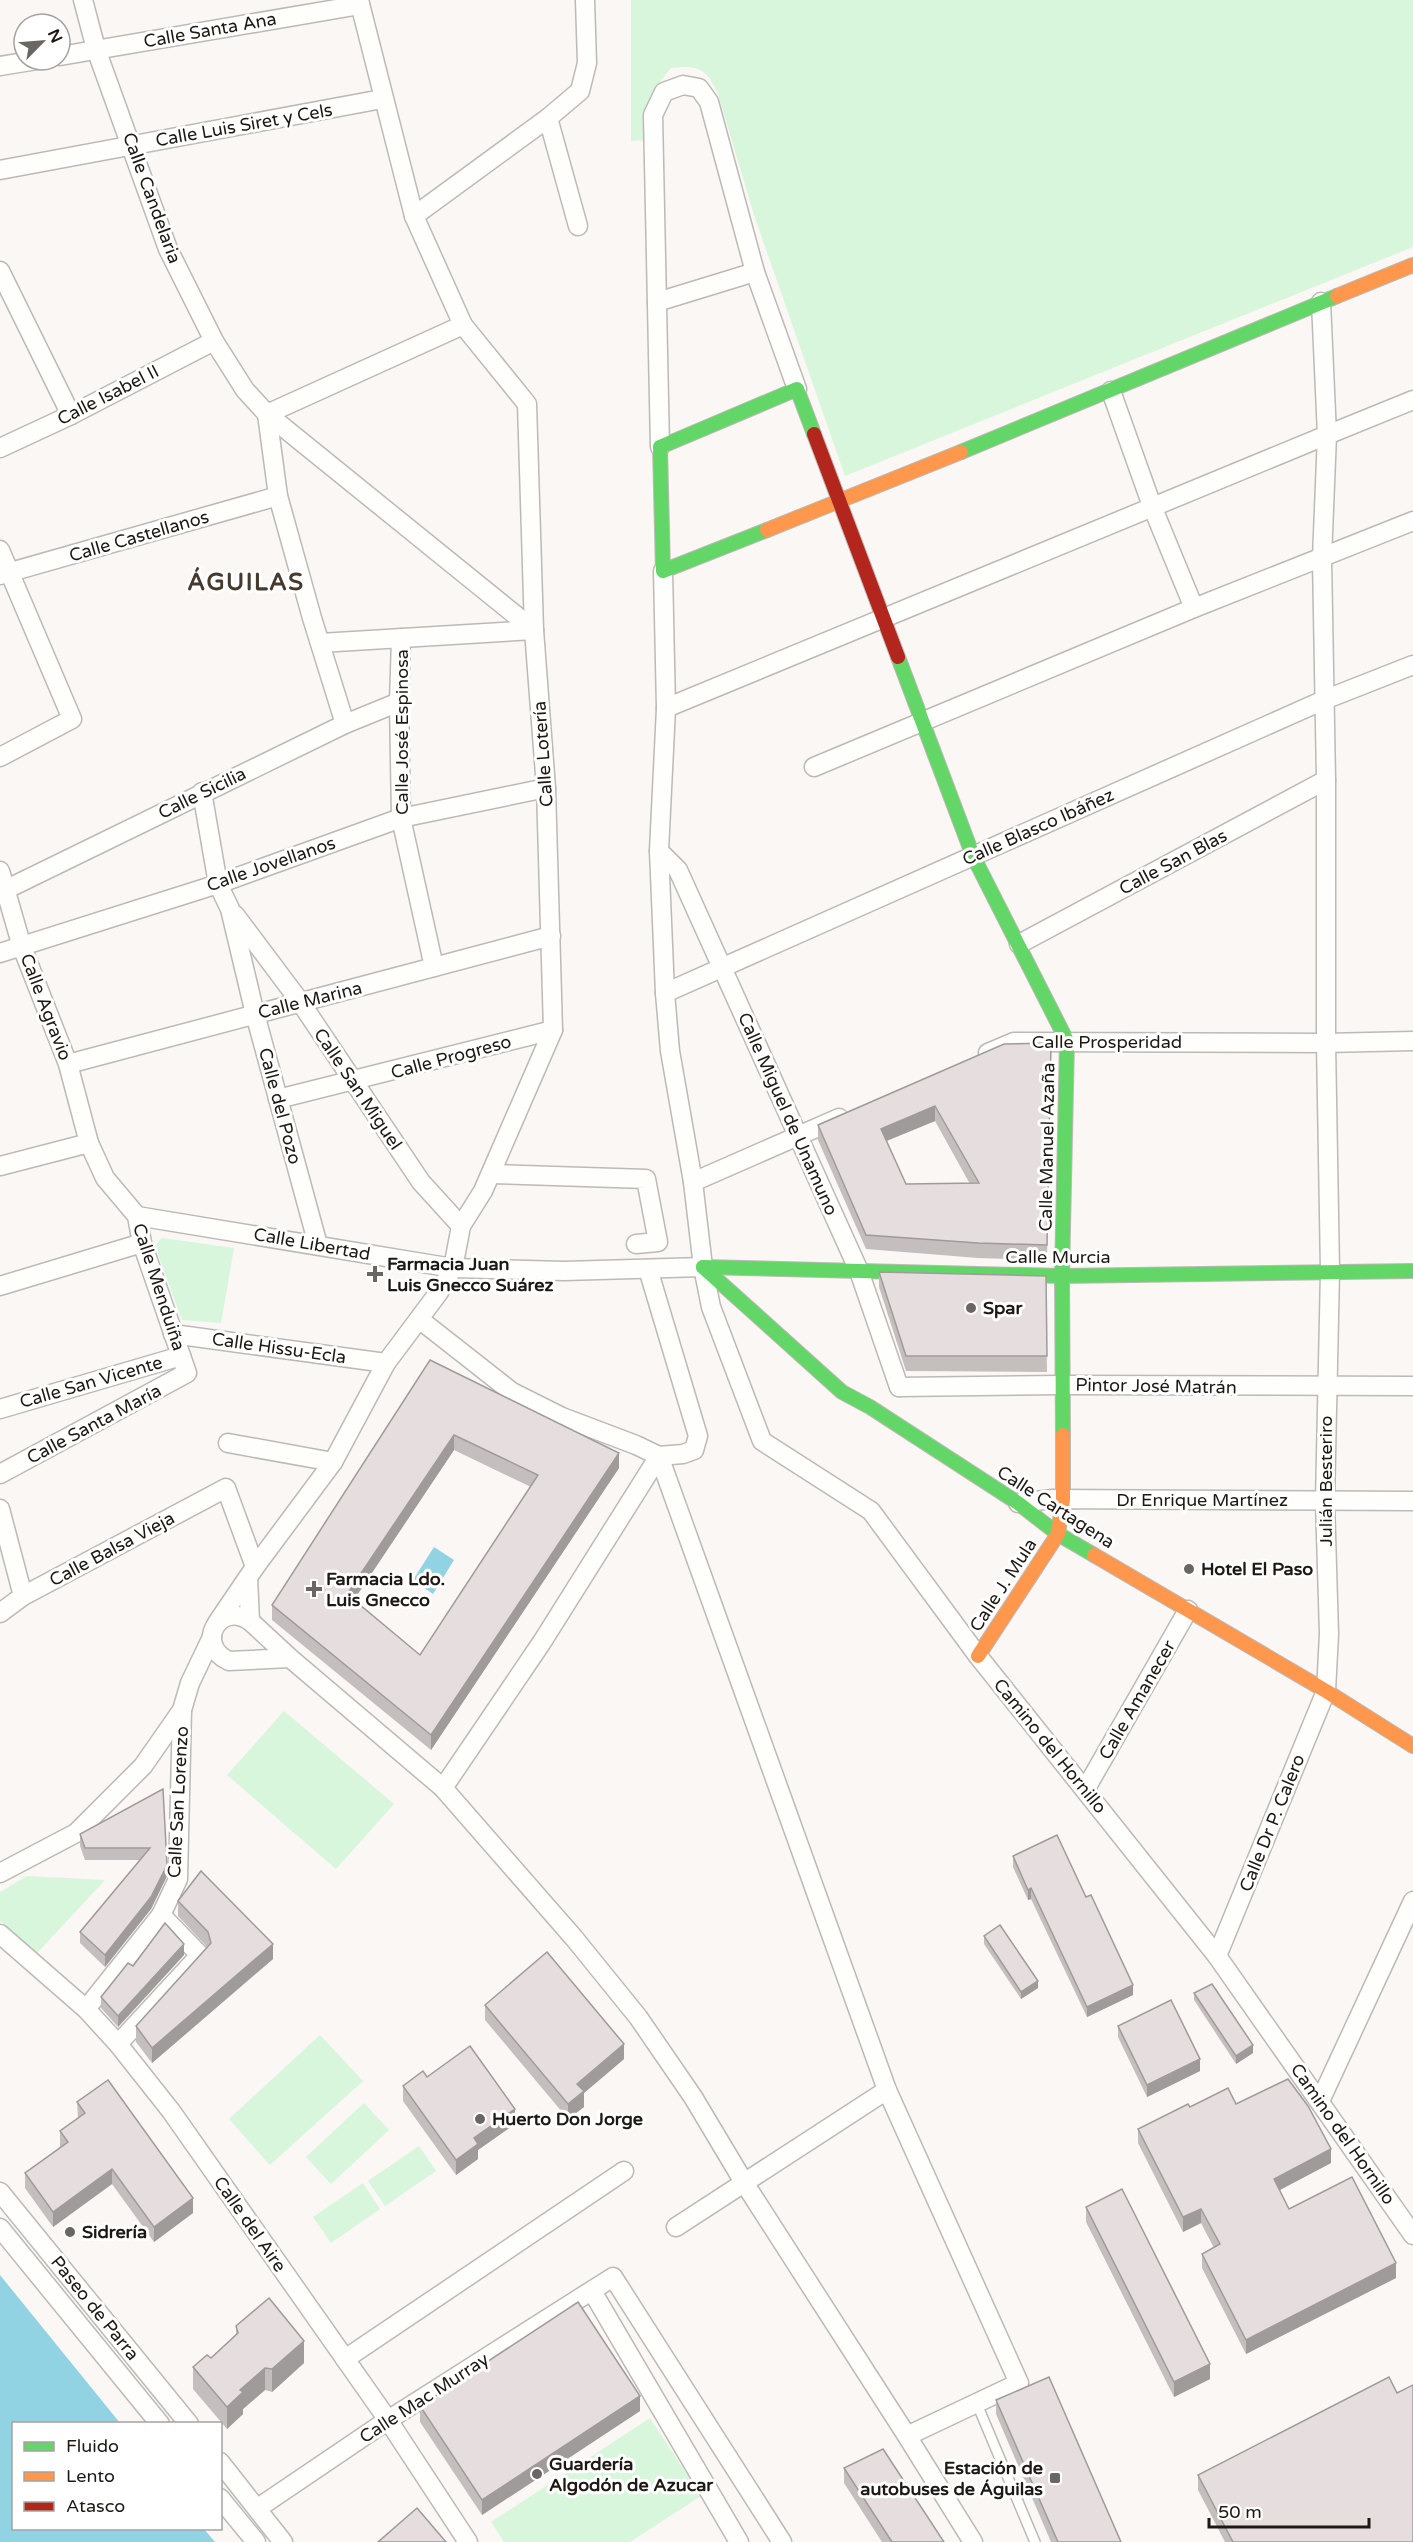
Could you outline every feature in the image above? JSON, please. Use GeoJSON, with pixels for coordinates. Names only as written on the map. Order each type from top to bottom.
{"type":"FeatureCollection","features":[{"type":"Feature","properties":{"kind":"street","name":"Calle Candelaria"},"geometry":{"type":"LineString","coordinates":[[83,0],[96,49],[168,249],[214,340],[245,390],[267,414],[534,630]]}},
{"type":"Feature","properties":{"kind":"street"},"geometry":{"type":"LineString","coordinates":[[414,216],[548,118],[580,91],[586,63],[585,0]]}},
{"type":"Feature","properties":{"kind":"street","name":"Calle Santa Ana"},"geometry":{"type":"LineString","coordinates":[[72,54],[359,3]]}},
{"type":"Feature","properties":{"kind":"street","name":"Calle Lotería"},"geometry":{"type":"LineString","coordinates":[[359,3],[414,216],[463,325],[527,404],[534,630],[546,788],[553,1030],[491,1174],[461,1226]]}},
{"type":"Feature","properties":{"kind":"street"},"geometry":{"type":"LineString","coordinates":[[660,447],[797,388],[755,272],[709,102],[699,88],[684,85],[664,92],[653,115],[660,447],[663,571],[840,502],[1413,265]]}},
{"type":"Feature","properties":{"kind":"street","name":"Calle Luis Siret y Cels"},"geometry":{"type":"LineString","coordinates":[[0,170],[382,99]]}},
{"type":"Feature","properties":{"kind":"street"},"geometry":{"type":"LineString","coordinates":[[548,118],[578,226]]}},
{"type":"Feature","properties":{"kind":"street"},"geometry":{"type":"LineString","coordinates":[[0,271],[71,415]]}},
{"type":"Feature","properties":{"kind":"street"},"geometry":{"type":"LineString","coordinates":[[657,302],[755,272]]}},
{"type":"Feature","properties":{"kind":"street","name":"Julián Besteriro"},"geometry":{"type":"LineString","coordinates":[[1321,302],[1327,435],[1322,558],[1330,1271],[1326,1387],[1325,1500],[1329,1634],[1326,1691]]}},
{"type":"Feature","properties":{"kind":"street"},"geometry":{"type":"LineString","coordinates":[[345,724],[278,496],[267,414],[463,325]]}},
{"type":"Feature","properties":{"kind":"street","name":"Calle Isabel II"},"geometry":{"type":"LineString","coordinates":[[0,448],[71,415],[214,340]]}},
{"type":"Feature","properties":{"kind":"street","name":"Calle Manuel Azaña"},"geometry":{"type":"LineString","coordinates":[[797,388],[973,856],[1020,944],[1067,1041],[1062,1276],[1064,1500],[1058,1534]]}},
{"type":"Feature","properties":{"kind":"street"},"geometry":{"type":"LineString","coordinates":[[1111,391],[1152,506],[1194,608]]}},
{"type":"Feature","properties":{"kind":"street"},"geometry":{"type":"LineString","coordinates":[[666,708],[1413,400]]}},
{"type":"Feature","properties":{"kind":"street","name":"Calle Castellanos"},"geometry":{"type":"LineString","coordinates":[[5,574],[278,496]]}},
{"type":"Feature","properties":{"kind":"street"},"geometry":{"type":"LineString","coordinates":[[814,767],[1194,608],[1413,521]]}},
{"type":"Feature","properties":{"kind":"street"},"geometry":{"type":"LineString","coordinates":[[0,550],[5,574],[72,719],[0,757]]}},
{"type":"Feature","properties":{"kind":"street","name":"Camino del Hornillo"},"geometry":{"type":"LineString","coordinates":[[663,571],[666,708],[659,851],[665,993],[670,1051],[693,1182],[703,1268],[711,1308],[762,1441],[871,1511],[978,1656],[1217,1956],[1413,2235]]}},
{"type":"Feature","properties":{"kind":"street"},"geometry":{"type":"LineString","coordinates":[[320,643],[534,630]]}},
{"type":"Feature","properties":{"kind":"street","name":"Calle José Espinosa"},"geometry":{"type":"LineString","coordinates":[[401,638],[399,702],[401,818],[434,967]]}},
{"type":"Feature","properties":{"kind":"street","name":"Calle Blasco Ibáñez"},"geometry":{"type":"LineString","coordinates":[[665,993],[1324,700],[1413,665]]}},
{"type":"Feature","properties":{"kind":"street","name":"Calle Sicilia"},"geometry":{"type":"LineString","coordinates":[[7,889],[202,792],[345,724],[399,702]]}},
{"type":"Feature","properties":{"kind":"street","name":"Calle San Blas"},"geometry":{"type":"LineString","coordinates":[[1020,944],[1326,780]]}},
{"type":"Feature","properties":{"kind":"street","name":"Calle Jovellanos"},"geometry":{"type":"LineString","coordinates":[[0,953],[218,884],[401,818],[546,788]]}},
{"type":"Feature","properties":{"kind":"street","name":"Calle del Pozo"},"geometry":{"type":"LineString","coordinates":[[202,792],[218,884],[230,909],[255,1014],[318,1245]]}},
{"type":"Feature","properties":{"kind":"street","name":"Calle Miguel de Unamuno"},"geometry":{"type":"LineString","coordinates":[[659,851],[678,870],[799,1136],[859,1271],[899,1387]]}},
{"type":"Feature","properties":{"kind":"street","name":"Calle Agravio"},"geometry":{"type":"LineString","coordinates":[[0,871],[22,947],[68,1064],[89,1143]]}},
{"type":"Feature","properties":{"kind":"street","name":"Calle San Miguel"},"geometry":{"type":"LineString","coordinates":[[230,909],[301,1003],[421,1182],[461,1226]]}},
{"type":"Feature","properties":{"kind":"street","name":"Calle Marina"},"geometry":{"type":"LineString","coordinates":[[68,1064],[551,936]]}},
{"type":"Feature","properties":{"kind":"street","name":"Calle Progreso"},"geometry":{"type":"LineString","coordinates":[[278,1099],[553,1030]]}},
{"type":"Feature","properties":{"kind":"street","name":"Calle Prosperidad"},"geometry":{"type":"LineString","coordinates":[[971,1061],[1014,1042],[1413,1041]]}},
{"type":"Feature","properties":{"kind":"street"},"geometry":{"type":"LineString","coordinates":[[693,1182],[852,1112]]}},
{"type":"Feature","properties":{"kind":"street"},"geometry":{"type":"LineString","coordinates":[[0,1166],[89,1143]]}},
{"type":"Feature","properties":{"kind":"street","name":"Calle Menduiña"},"geometry":{"type":"LineString","coordinates":[[89,1143],[105,1178],[137,1216],[142,1243],[187,1373]]}},
{"type":"Feature","properties":{"kind":"street"},"geometry":{"type":"LineString","coordinates":[[491,1174],[646,1179],[658,1242],[636,1244]]}},
{"type":"Feature","properties":{"kind":"street","name":"Calle Libertad"},"geometry":{"type":"LineString","coordinates":[[137,1216],[453,1268],[564,1271],[703,1268]]}},
{"type":"Feature","properties":{"kind":"street"},"geometry":{"type":"LineString","coordinates":[[0,1873],[76,1833],[143,1766],[182,1710],[190,1683],[214,1630],[251,1573],[333,1462],[386,1363],[453,1268],[461,1226]]}},
{"type":"Feature","properties":{"kind":"street"},"geometry":{"type":"LineString","coordinates":[[0,1286],[142,1243]]}},
{"type":"Feature","properties":{"kind":"street","name":"Calle Murcia"},"geometry":{"type":"LineString","coordinates":[[703,1268],[1062,1276],[1413,1271]]}},
{"type":"Feature","properties":{"kind":"street","name":"Calle Cartagena"},"geometry":{"type":"LineString","coordinates":[[703,1268],[842,1392],[870,1407],[1018,1503],[1058,1534],[1326,1691],[1413,1746]]}},
{"type":"Feature","properties":{"kind":"street"},"geometry":{"type":"LineString","coordinates":[[419,1319],[512,1392],[562,1417],[659,1456],[683,1454],[694,1450],[698,1436],[648,1269]]}},
{"type":"Feature","properties":{"kind":"street","name":"Calle Hissu-Ecla"},"geometry":{"type":"LineString","coordinates":[[173,1334],[386,1363]]}},
{"type":"Feature","properties":{"kind":"street","name":"Calle San Vicente"},"geometry":{"type":"LineString","coordinates":[[0,1409],[181,1356]]}},
{"type":"Feature","properties":{"kind":"street","name":"Calle Santa María"},"geometry":{"type":"LineString","coordinates":[[0,1474],[187,1373]]}},
{"type":"Feature","properties":{"kind":"street","name":"Pintor José Matrán"},"geometry":{"type":"LineString","coordinates":[[899,1387],[1413,1386]]}},
{"type":"Feature","properties":{"kind":"street"},"geometry":{"type":"LineString","coordinates":[[870,1407],[899,1387]]}},
{"type":"Feature","properties":{"kind":"street"},"geometry":{"type":"LineString","coordinates":[[228,1443],[333,1462]]}},
{"type":"Feature","properties":{"kind":"street"},"geometry":{"type":"LineString","coordinates":[[443,1788],[543,1642],[659,1456]]}},
{"type":"Feature","properties":{"kind":"street"},"geometry":{"type":"LineString","coordinates":[[659,1456],[887,2090],[1019,2383],[908,2436]]}},
{"type":"Feature","properties":{"kind":"street","name":"Calle Balsa Vieja"},"geometry":{"type":"LineString","coordinates":[[0,1613],[23,1596],[226,1488],[251,1573]]}},
{"type":"Feature","properties":{"kind":"street","name":"Dr Enrique Martínez"},"geometry":{"type":"LineString","coordinates":[[1018,1503],[1064,1500],[1413,1501]]}},
{"type":"Feature","properties":{"kind":"street"},"geometry":{"type":"LineString","coordinates":[[0,1509],[23,1596]]}},
{"type":"Feature","properties":{"kind":"street","name":"Calle J. Mula"},"geometry":{"type":"LineString","coordinates":[[978,1656],[1058,1534]]}},
{"type":"Feature","properties":{"kind":"street"},"geometry":{"type":"LineString","coordinates":[[190,1683],[256,1648],[258,1634],[253,1624],[251,1573]]}},
{"type":"Feature","properties":{"kind":"street","name":"Calle Amanecer"},"geometry":{"type":"LineString","coordinates":[[1085,1790],[1188,1610]]}},
{"type":"Feature","properties":{"kind":"street"},"geometry":{"type":"LineString","coordinates":[[290,1658],[237,1660],[216,1652],[214,1630],[223,1618],[237,1615],[253,1624],[443,1788],[574,1938],[638,2017],[693,2097],[745,2184],[908,2436],[973,2542]]}},
{"type":"Feature","properties":{"kind":"street","name":"Calle Dr P. Calero"},"geometry":{"type":"LineString","coordinates":[[1217,1956],[1326,1691]]}},
{"type":"Feature","properties":{"kind":"street","name":"Calle San Lorenzo"},"geometry":{"type":"LineString","coordinates":[[86,2009],[162,1916],[178,1879],[182,1710]]}},
{"type":"Feature","properties":{"kind":"street"},"geometry":{"type":"LineString","coordinates":[[1320,2101],[1413,1901]]}},
{"type":"Feature","properties":{"kind":"street"},"geometry":{"type":"LineString","coordinates":[[118,2044],[200,1954],[162,1916]]}},
{"type":"Feature","properties":{"kind":"street","name":"Calle del Aire"},"geometry":{"type":"LineString","coordinates":[[0,1934],[86,2009],[118,2044],[171,2111],[388,2420],[468,2542]]}},
{"type":"Feature","properties":{"kind":"street"},"geometry":{"type":"LineString","coordinates":[[676,2227],[887,2090]]}},
{"type":"Feature","properties":{"kind":"street"},"geometry":{"type":"LineString","coordinates":[[345,2359],[624,2171]]}},
{"type":"Feature","properties":{"kind":"street","name":"Paseo de Parra"},"geometry":{"type":"LineString","coordinates":[[0,2192],[187,2422]]}},
{"type":"Feature","properties":{"kind":"street"},"geometry":{"type":"LineString","coordinates":[[0,2228],[158,2422]]}},
{"type":"Feature","properties":{"kind":"street","name":"Calle Mac Murray"},"geometry":{"type":"LineString","coordinates":[[258,2508],[388,2420],[613,2277],[782,2542]]}},
{"type":"Feature","properties":{"kind":"street"},"geometry":{"type":"LineString","coordinates":[[592,2291],[739,2542]]}},
{"type":"Feature","properties":{"kind":"street"},"geometry":{"type":"LineString","coordinates":[[222,2464],[283,2542]]}},
{"type":"Feature","properties":{"kind":"street"},"geometry":{"type":"LineString","coordinates":[[222,2500],[256,2542]]}},
{"type":"Feature","properties":{"kind":"lane"},"geometry":{"type":"LineString","coordinates":[[976,2404],[1035,2542]]}},
{"type":"Feature","properties":{"kind":"green space"},"geometry":{"type":"Polygon","coordinates":[[[631,0],[1413,0],[1413,247],[845,476],[754,215],[718,94],[710,79],[701,70],[695,68],[671,68],[658,85],[650,101],[645,140],[631,141],[631,0]]]}},
{"type":"Feature","properties":{"kind":"green space"},"geometry":{"type":"Polygon","coordinates":[[[162,1238],[234,1248],[221,1323],[182,1320],[155,1246],[162,1238]]]}},
{"type":"Feature","properties":{"kind":"green space"},"geometry":{"type":"Polygon","coordinates":[[[284,1711],[394,1804],[336,1869],[227,1775],[284,1711]]]}},
{"type":"Feature","properties":{"kind":"green space"},"geometry":{"type":"Polygon","coordinates":[[[27,1876],[105,1880],[37,1953],[0,1921],[0,1892],[27,1876]]]}},
{"type":"Feature","properties":{"kind":"green space"},"geometry":{"type":"Polygon","coordinates":[[[320,2035],[363,2081],[270,2165],[229,2119],[320,2035]]]}},
{"type":"Feature","properties":{"kind":"green space"},"geometry":{"type":"Polygon","coordinates":[[[364,2103],[389,2130],[331,2184],[306,2157],[364,2103]]]}},
{"type":"Feature","properties":{"kind":"green space"},"geometry":{"type":"Polygon","coordinates":[[[419,2146],[436,2171],[385,2206],[368,2181],[419,2146]]]}},
{"type":"Feature","properties":{"kind":"green space"},"geometry":{"type":"Polygon","coordinates":[[[363,2183],[380,2209],[331,2243],[313,2217],[363,2183]]]}},
{"type":"Feature","properties":{"kind":"green space"},"geometry":{"type":"Polygon","coordinates":[[[650,2418],[701,2496],[630,2542],[504,2542],[491,2522],[650,2418]]]}},
{"type":"Feature","properties":{"kind":"water"},"geometry":{"type":"Polygon","coordinates":[[[434,1547],[454,1560],[433,1594],[413,1580],[434,1547]]]}},
{"type":"Feature","properties":{"kind":"water"},"geometry":{"type":"Polygon","coordinates":[[[0,2275],[119,2422],[12,2422],[12,2530],[205,2530],[215,2542],[0,2542],[0,2275]]]}},
{"type":"Feature","properties":{"kind":"building"},"geometry":{"type":"Polygon","coordinates":[[[1051,1043],[1047,1245],[978,1243],[866,1235],[818,1125],[1004,1044],[1051,1043]],[[935,1106],[881,1129],[906,1184],[979,1183],[935,1106]]]}},
{"type":"Feature","properties":{"kind":"building"},"geometry":{"type":"Polygon","coordinates":[[[879,1272],[1046,1276],[1047,1356],[906,1356],[879,1272]]]}},
{"type":"Feature","properties":{"kind":"building"},"geometry":{"type":"Polygon","coordinates":[[[430,1360],[619,1453],[431,1735],[272,1605],[430,1360]],[[454,1435],[347,1594],[420,1655],[538,1475],[454,1435]]]}},
{"type":"Feature","properties":{"kind":"building"},"geometry":{"type":"Polygon","coordinates":[[[163,1789],[167,1865],[151,1897],[105,1955],[80,1932],[150,1848],[85,1848],[80,1834],[163,1789]]]}},
{"type":"Feature","properties":{"kind":"building"},"geometry":{"type":"Polygon","coordinates":[[[1057,1835],[1086,1897],[1091,1895],[1133,1985],[1087,2007],[1031,1888],[1028,1890],[1013,1856],[1057,1835]]]}},
{"type":"Feature","properties":{"kind":"building"},"geometry":{"type":"Polygon","coordinates":[[[201,1871],[273,1944],[152,2048],[136,2026],[211,1943],[208,1932],[178,1901],[201,1871]]]}},
{"type":"Feature","properties":{"kind":"building"},"geometry":{"type":"Polygon","coordinates":[[[165,1923],[184,1944],[118,2016],[101,1997],[128,1963],[133,1966],[165,1923]]]}},
{"type":"Feature","properties":{"kind":"building"},"geometry":{"type":"Polygon","coordinates":[[[1000,1925],[1038,1981],[1021,1992],[984,1936],[1000,1925]]]}},
{"type":"Feature","properties":{"kind":"building"},"geometry":{"type":"Polygon","coordinates":[[[547,1952],[624,2044],[577,2084],[584,2091],[568,2104],[485,2005],[547,1952]]]}},
{"type":"Feature","properties":{"kind":"building"},"geometry":{"type":"Polygon","coordinates":[[[1212,1984],[1253,2045],[1236,2056],[1194,1993],[1212,1984]]]}},
{"type":"Feature","properties":{"kind":"building"},"geometry":{"type":"Polygon","coordinates":[[[1171,2000],[1200,2059],[1147,2085],[1118,2026],[1171,2000]]]}},
{"type":"Feature","properties":{"kind":"building"},"geometry":{"type":"Polygon","coordinates":[[[470,2046],[515,2109],[474,2138],[478,2144],[456,2160],[403,2086],[423,2071],[427,2077],[470,2046]]]}},
{"type":"Feature","properties":{"kind":"building"},"geometry":{"type":"Polygon","coordinates":[[[1288,2079],[1308,2106],[1331,2149],[1274,2179],[1289,2209],[1352,2177],[1396,2263],[1246,2340],[1202,2254],[1220,2244],[1201,2209],[1183,2217],[1138,2129],[1188,2104],[1190,2107],[1228,2088],[1236,2104],[1288,2079]]]}},
{"type":"Feature","properties":{"kind":"building"},"geometry":{"type":"Polygon","coordinates":[[[108,2080],[193,2198],[154,2227],[112,2169],[53,2212],[25,2173],[68,2142],[60,2131],[85,2113],[77,2102],[108,2080]]]}},
{"type":"Feature","properties":{"kind":"building"},"geometry":{"type":"Polygon","coordinates":[[[1122,2189],[1210,2364],[1174,2382],[1086,2207],[1122,2189]]]}},
{"type":"Feature","properties":{"kind":"building"},"geometry":{"type":"Polygon","coordinates":[[[269,2298],[304,2341],[272,2369],[265,2368],[240,2390],[243,2392],[227,2407],[193,2367],[207,2355],[211,2358],[238,2333],[236,2326],[269,2298]]]}},
{"type":"Feature","properties":{"kind":"building"},"geometry":{"type":"Polygon","coordinates":[[[578,2302],[640,2396],[482,2500],[420,2406],[578,2302]]]}},
{"type":"Feature","properties":{"kind":"building","name":"Estación de autobuses de Águilas"},"geometry":{"type":"Polygon","coordinates":[[[1049,2377],[1121,2542],[1058,2542],[996,2400],[1049,2377]]]}},
{"type":"Feature","properties":{"kind":"building"},"geometry":{"type":"Polygon","coordinates":[[[1389,2377],[1397,2393],[1413,2385],[1413,2542],[1233,2542],[1198,2475],[1389,2377]]]}},
{"type":"Feature","properties":{"kind":"building"},"geometry":{"type":"Polygon","coordinates":[[[883,2449],[944,2542],[892,2542],[844,2468],[883,2449]]]}},
{"type":"Feature","properties":{"kind":"building"},"geometry":{"type":"Polygon","coordinates":[[[417,2508],[446,2542],[378,2542],[417,2508]]]}},
{"type":"Feature","properties":{"kind":"traffic: fast"},"geometry":{"type":"LineString","coordinates":[[961,452],[1337,296]]}},
{"type":"Feature","properties":{"kind":"traffic: fast"},"geometry":{"type":"LineString","coordinates":[[767,530],[663,571],[660,447],[797,389],[814,434]]}},
{"type":"Feature","properties":{"kind":"traffic: fast"},"geometry":{"type":"LineString","coordinates":[[898,657],[973,856],[1067,1041],[1062,1276],[1063,1435]]}},
{"type":"Feature","properties":{"kind":"traffic: fast"},"geometry":{"type":"LineString","coordinates":[[703,1267],[842,1392],[870,1407],[1018,1503],[1058,1534],[1094,1555]]}},
{"type":"Feature","properties":{"kind":"traffic: fast"},"geometry":{"type":"LineString","coordinates":[[703,1267],[1062,1276],[1413,1271]]}},
{"type":"Feature","properties":{"kind":"traffic: slow"},"geometry":{"type":"LineString","coordinates":[[1337,296],[1413,265]]}},
{"type":"Feature","properties":{"kind":"traffic: slow"},"geometry":{"type":"LineString","coordinates":[[767,530],[961,452]]}},
{"type":"Feature","properties":{"kind":"traffic: slow"},"geometry":{"type":"LineString","coordinates":[[978,1656],[1058,1534],[1063,1500],[1063,1435]]}},
{"type":"Feature","properties":{"kind":"traffic: slow"},"geometry":{"type":"LineString","coordinates":[[1094,1555],[1326,1691],[1413,1746]]}},
{"type":"Feature","properties":{"kind":"traffic: jam"},"geometry":{"type":"LineString","coordinates":[[814,434],[898,657]]}},
{"type":"Feature","properties":{"kind":"place","name":"Farmacia Juan Luis Gnecco Suárez"},"geometry":{"type":"Point","coordinates":[375,1274]}},
{"type":"Feature","properties":{"kind":"place","name":"Spar"},"geometry":{"type":"Point","coordinates":[971,1308]}},
{"type":"Feature","properties":{"kind":"place","name":"Hotel El Paso"},"geometry":{"type":"Point","coordinates":[1189,1569]}},
{"type":"Feature","properties":{"kind":"place","name":"Farmacia Ldo. Luis Gnecco"},"geometry":{"type":"Point","coordinates":[314,1589]}},
{"type":"Feature","properties":{"kind":"place","name":"Huerto Don Jorge"},"geometry":{"type":"Point","coordinates":[480,2119]}},
{"type":"Feature","properties":{"kind":"place","name":"Sidrería"},"geometry":{"type":"Point","coordinates":[70,2232]}},
{"type":"Feature","properties":{"kind":"place","name":"Guardería Algodón de Azucar"},"geometry":{"type":"Point","coordinates":[537,2474]}},
{"type":"Feature","properties":{"kind":"place","name":"Estación de autobuses de Águilas"},"geometry":{"type":"Point","coordinates":[1055,2478]}},
{"type":"Feature","properties":{"kind":"district","name":"ÁGUILAS"},"geometry":{"type":"Point","coordinates":[246,582]}}]}
